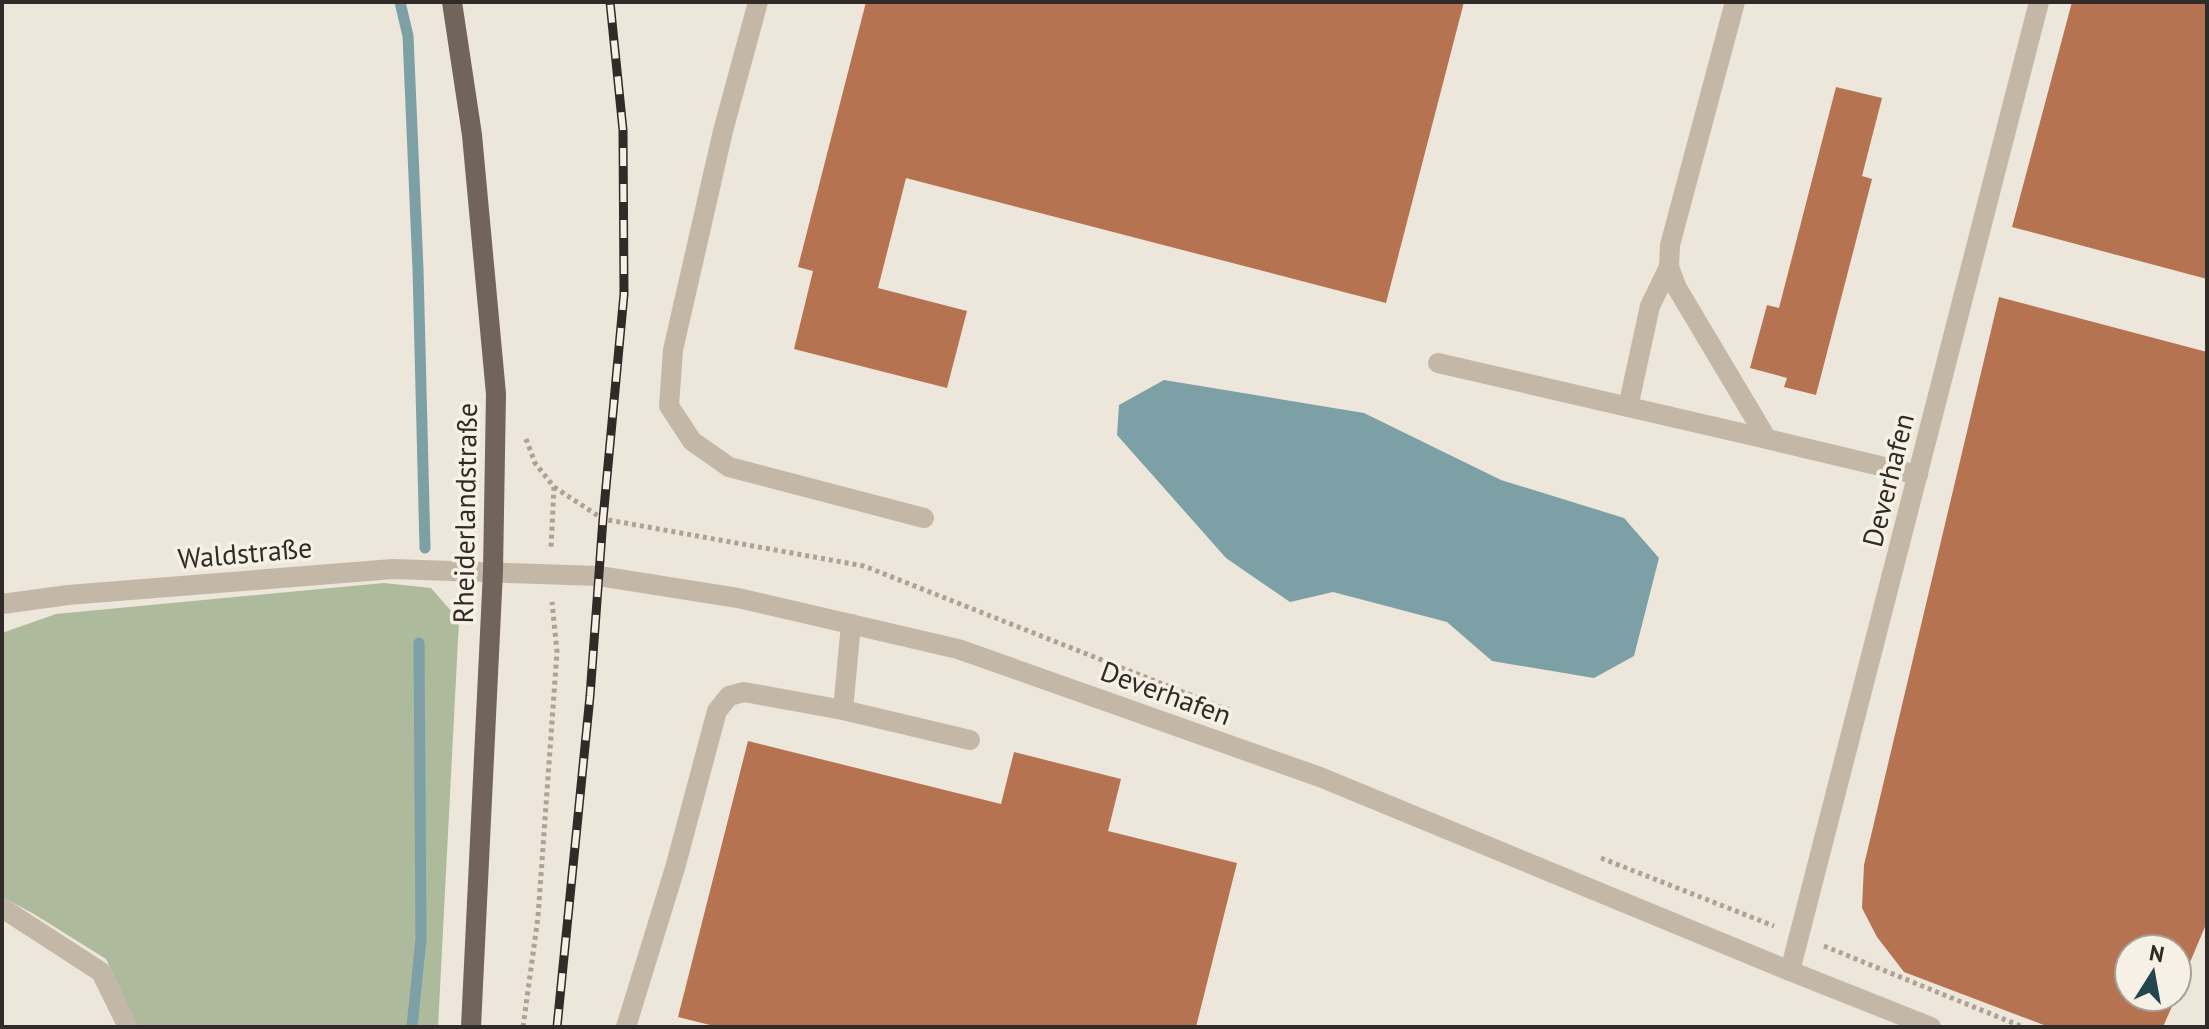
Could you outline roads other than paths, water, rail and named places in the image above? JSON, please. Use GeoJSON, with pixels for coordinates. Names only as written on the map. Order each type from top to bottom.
{"type":"FeatureCollection","features":[{"type":"Feature","properties":{"kind":"main road","name":"Rheiderlandstraße"},"geometry":{"type":"LineString","coordinates":[[452,2],[472,135],[496,394],[493,571],[471,1027]]}},
{"type":"Feature","properties":{"kind":"street"},"geometry":{"type":"LineString","coordinates":[[758,2],[723,131],[673,350],[669,406],[692,441],[729,467],[924,518]]}},
{"type":"Feature","properties":{"kind":"street"},"geometry":{"type":"LineString","coordinates":[[1628,407],[1650,306],[1669,267],[1670,245],[1735,2]]}},
{"type":"Feature","properties":{"kind":"street","name":"Deverhafen"},"geometry":{"type":"LineString","coordinates":[[1790,971],[2039,2]]}},
{"type":"Feature","properties":{"kind":"street"},"geometry":{"type":"LineString","coordinates":[[1669,267],[1677,288],[1767,439]]}},
{"type":"Feature","properties":{"kind":"street"},"geometry":{"type":"LineString","coordinates":[[1438,363],[1918,475]]}},
{"type":"Feature","properties":{"kind":"street","name":"Waldstraße"},"geometry":{"type":"LineString","coordinates":[[2,604],[68,595],[393,569],[493,571]]}},
{"type":"Feature","properties":{"kind":"street","name":"Deverhafen"},"geometry":{"type":"LineString","coordinates":[[493,571],[599,576],[738,598],[958,649],[1320,777],[1931,1027]]}},
{"type":"Feature","properties":{"kind":"street"},"geometry":{"type":"LineString","coordinates":[[843,710],[851,624]]}},
{"type":"Feature","properties":{"kind":"street"},"geometry":{"type":"LineString","coordinates":[[626,1027],[675,868],[717,711],[729,696],[744,692],[843,710],[970,740]]}},
{"type":"Feature","properties":{"kind":"street"},"geometry":{"type":"LineString","coordinates":[[2,908],[101,972],[128,1027]]}},
{"type":"Feature","properties":{"kind":"water"},"geometry":{"type":"Polygon","coordinates":[[[1164,380],[1364,413],[1501,480],[1624,518],[1659,558],[1634,656],[1594,678],[1492,661],[1447,622],[1333,592],[1290,602],[1226,558],[1117,435],[1119,405],[1164,380]]]}},
{"type":"Feature","properties":{"kind":"waterway"},"geometry":{"type":"LineString","coordinates":[[400,2],[408,36],[425,548]]}},
{"type":"Feature","properties":{"kind":"waterway"},"geometry":{"type":"LineString","coordinates":[[412,1027],[421,939],[419,643]]}},
{"type":"Feature","properties":{"kind":"railway"},"geometry":{"type":"LineString","coordinates":[[557,1027],[590,696],[624,294],[623,130],[610,2]]}}]}
